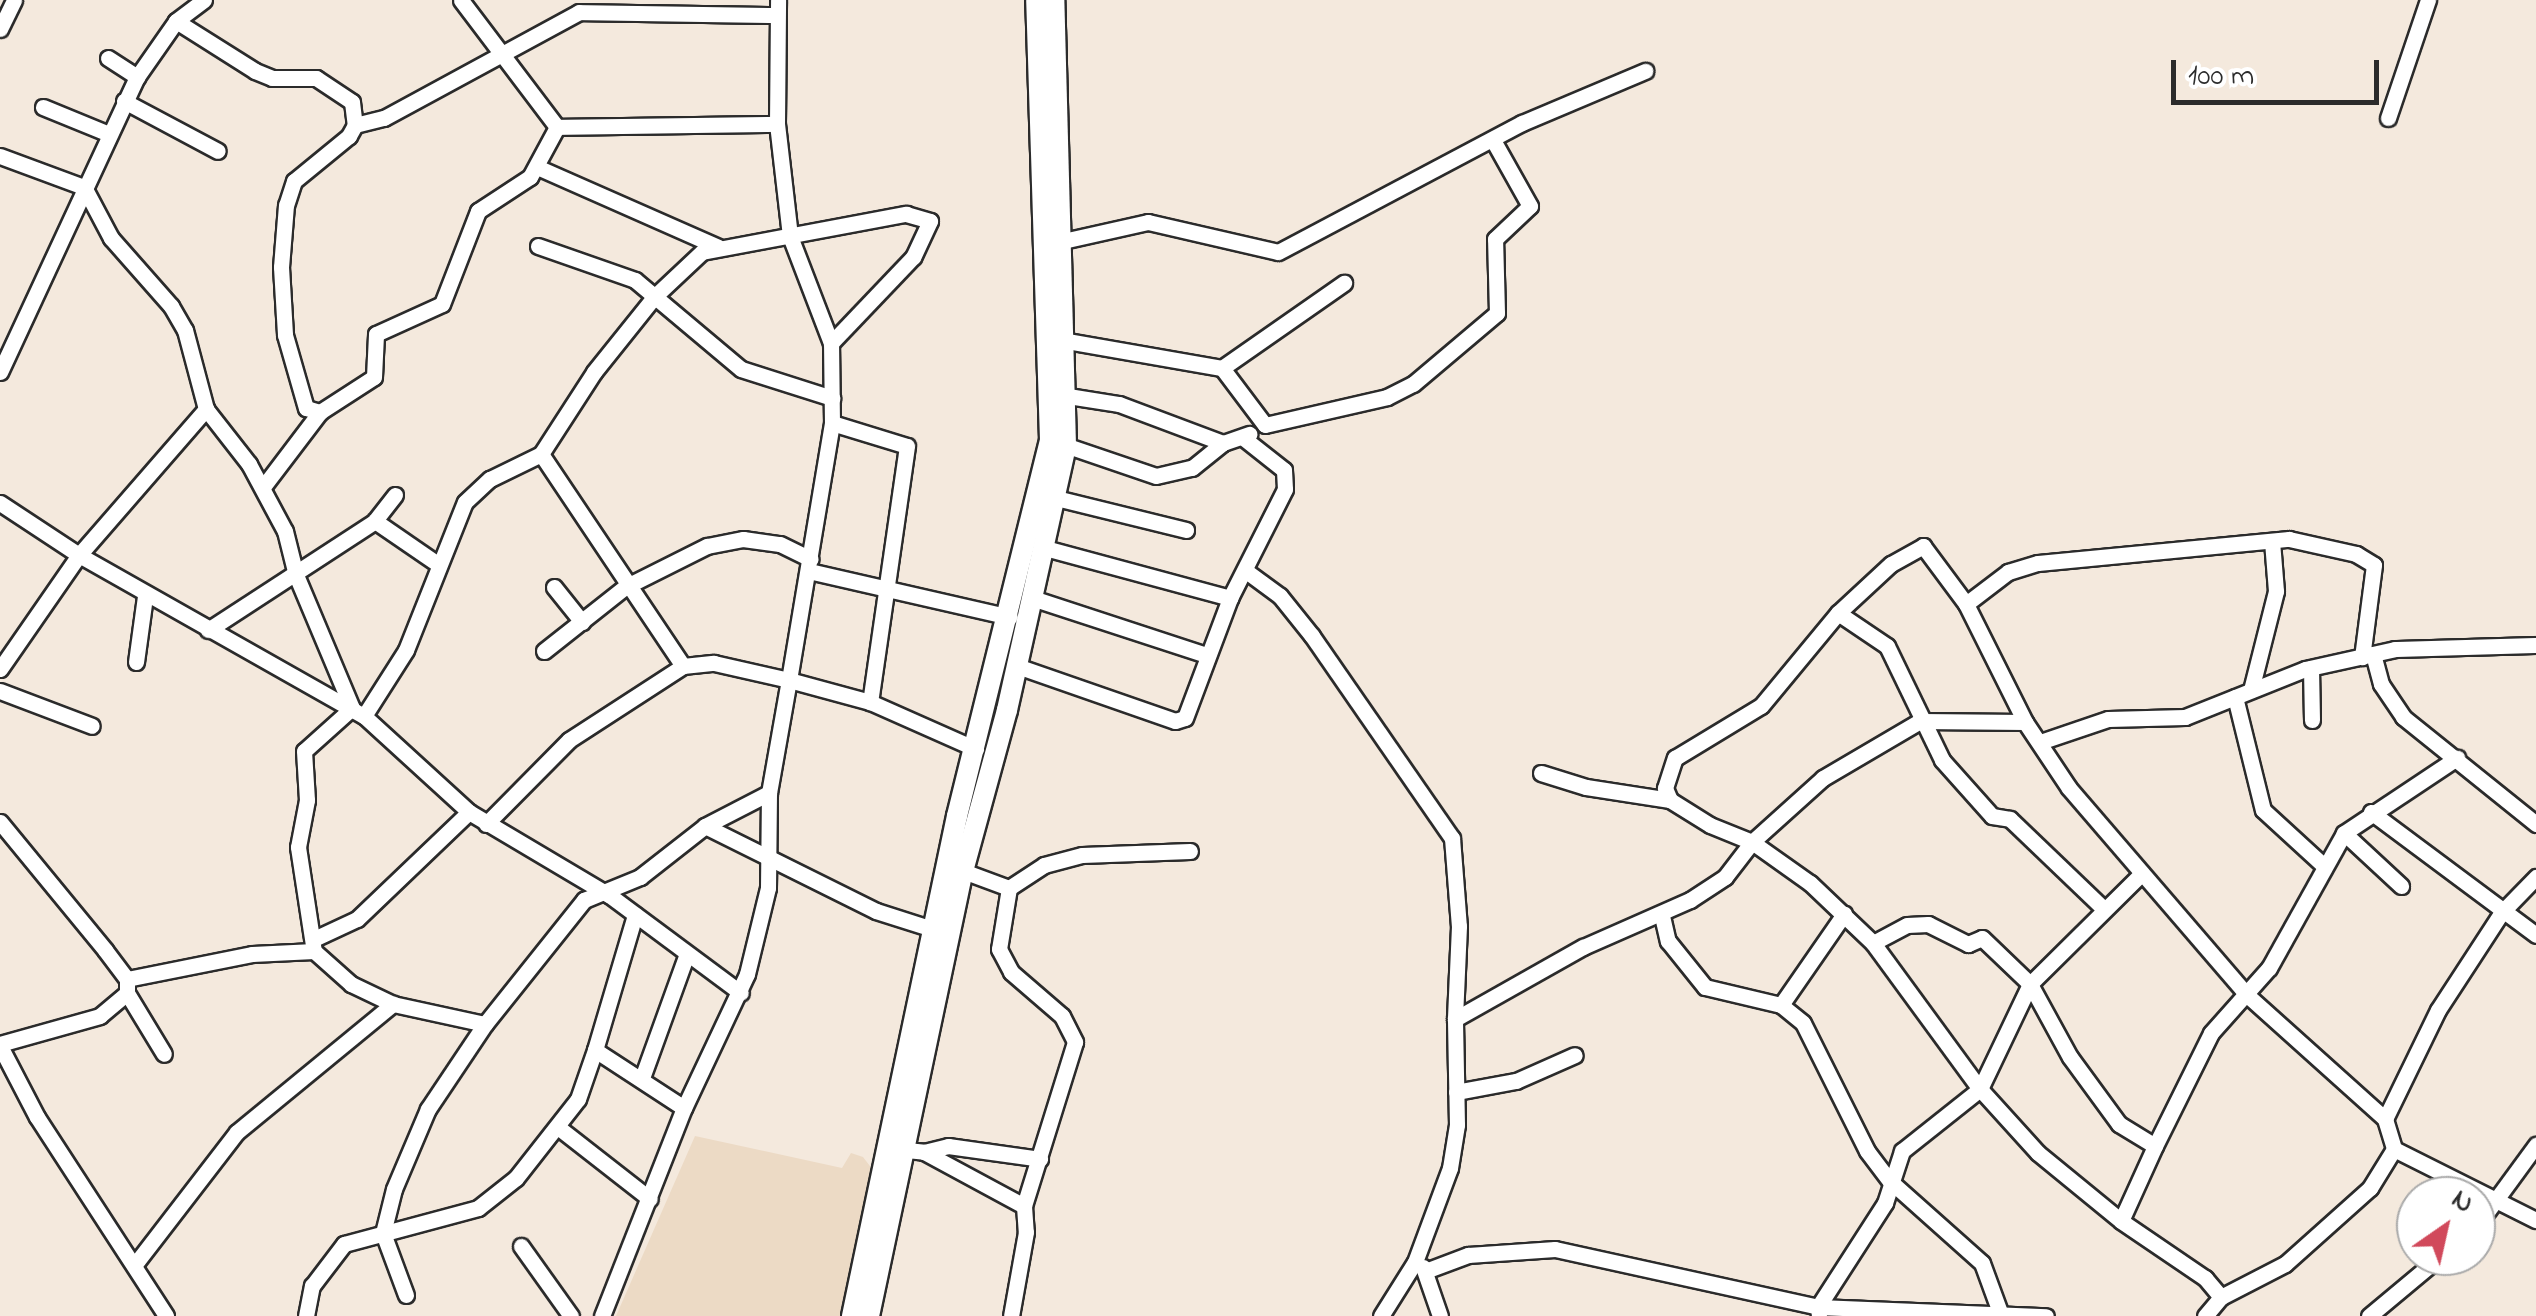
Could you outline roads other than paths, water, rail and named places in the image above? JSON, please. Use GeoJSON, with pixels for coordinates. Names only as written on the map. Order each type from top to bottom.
{"type":"FeatureCollection","features":[{"type":"Feature","properties":{"kind":"main road"},"geometry":{"type":"LineString","coordinates":[[869,1316],[962,870],[1017,666],[1056,498],[1058,443],[1036,0]]}},
{"type":"Feature","properties":{"kind":"main road"},"geometry":{"type":"LineString","coordinates":[[852,1316],[906,1150],[936,930],[976,749],[1068,396],[1054,0]]}},
{"type":"Feature","properties":{"kind":"street"},"geometry":{"type":"LineString","coordinates":[[0,29],[14,0]]}},
{"type":"Feature","properties":{"kind":"street"},"geometry":{"type":"LineString","coordinates":[[462,0],[558,127]]}},
{"type":"Feature","properties":{"kind":"street"},"geometry":{"type":"LineString","coordinates":[[2388,118],[2428,0]]}},
{"type":"Feature","properties":{"kind":"street"},"geometry":{"type":"LineString","coordinates":[[0,372],[124,101],[193,2]]}},
{"type":"Feature","properties":{"kind":"street"},"geometry":{"type":"LineString","coordinates":[[320,412],[306,408],[285,336],[280,267],[288,191],[355,125],[384,118],[499,51],[580,12],[777,8],[778,124],[790,236],[831,342],[832,423],[769,793],[768,888],[741,993],[684,1108],[602,1316]]}},
{"type":"Feature","properties":{"kind":"street"},"geometry":{"type":"LineString","coordinates":[[176,22],[255,71],[328,84],[352,102],[355,125]]}},
{"type":"Feature","properties":{"kind":"street"},"geometry":{"type":"LineString","coordinates":[[108,58],[138,77]]}},
{"type":"Feature","properties":{"kind":"street"},"geometry":{"type":"LineString","coordinates":[[1063,241],[1148,222],[1278,252],[1362,202],[1494,140],[1584,92],[1644,72]]}},
{"type":"Feature","properties":{"kind":"street"},"geometry":{"type":"LineString","coordinates":[[124,101],[218,152]]}},
{"type":"Feature","properties":{"kind":"street"},"geometry":{"type":"LineString","coordinates":[[43,108],[110,134]]}},
{"type":"Feature","properties":{"kind":"street"},"geometry":{"type":"LineString","coordinates":[[558,127],[778,124]]}},
{"type":"Feature","properties":{"kind":"street"},"geometry":{"type":"LineString","coordinates":[[263,487],[320,412],[374,377],[376,334],[435,312],[478,211],[538,167],[558,127]]}},
{"type":"Feature","properties":{"kind":"street"},"geometry":{"type":"LineString","coordinates":[[1058,443],[1156,476],[1192,468],[1223,443],[1265,425],[1387,397],[1414,384],[1493,319],[1495,239],[1530,206],[1494,140]]}},
{"type":"Feature","properties":{"kind":"street"},"geometry":{"type":"LineString","coordinates":[[0,156],[84,187],[111,238],[185,330],[206,409],[263,487],[296,575],[358,712]]}},
{"type":"Feature","properties":{"kind":"street"},"geometry":{"type":"LineString","coordinates":[[538,167],[718,247]]}},
{"type":"Feature","properties":{"kind":"street"},"geometry":{"type":"LineString","coordinates":[[485,1024],[393,1004],[351,984],[315,945],[301,895],[299,859],[307,800],[304,751],[358,712],[406,650],[436,563],[476,488],[541,454],[654,297],[702,252],[906,214],[930,221],[913,257],[831,342]]}},
{"type":"Feature","properties":{"kind":"street"},"geometry":{"type":"LineString","coordinates":[[538,246],[614,269],[742,369],[832,398]]}},
{"type":"Feature","properties":{"kind":"street"},"geometry":{"type":"LineString","coordinates":[[1067,340],[1222,368],[1293,324],[1344,282]]}},
{"type":"Feature","properties":{"kind":"street"},"geometry":{"type":"LineString","coordinates":[[1222,368],[1265,425]]}},
{"type":"Feature","properties":{"kind":"street"},"geometry":{"type":"LineString","coordinates":[[1068,396],[1119,404],[1223,443]]}},
{"type":"Feature","properties":{"kind":"street"},"geometry":{"type":"LineString","coordinates":[[0,669],[79,555],[206,409]]}},
{"type":"Feature","properties":{"kind":"street"},"geometry":{"type":"LineString","coordinates":[[832,423],[907,446],[870,702]]}},
{"type":"Feature","properties":{"kind":"street"},"geometry":{"type":"LineString","coordinates":[[1017,666],[1175,721],[1188,714],[1206,654],[1286,479],[1279,463],[1242,437]]}},
{"type":"Feature","properties":{"kind":"street"},"geometry":{"type":"LineString","coordinates":[[541,454],[554,466],[625,587],[683,666]]}},
{"type":"Feature","properties":{"kind":"street"},"geometry":{"type":"LineString","coordinates":[[208,630],[375,521],[395,494]]}},
{"type":"Feature","properties":{"kind":"street"},"geometry":{"type":"LineString","coordinates":[[1056,498],[1186,530]]}},
{"type":"Feature","properties":{"kind":"street"},"geometry":{"type":"LineString","coordinates":[[0,503],[145,596],[358,712],[469,812],[609,895],[741,993]]}},
{"type":"Feature","properties":{"kind":"street"},"geometry":{"type":"LineString","coordinates":[[375,521],[436,563]]}},
{"type":"Feature","properties":{"kind":"street"},"geometry":{"type":"LineString","coordinates":[[544,651],[625,587],[663,564],[742,539],[780,544],[810,565],[1010,617]]}},
{"type":"Feature","properties":{"kind":"street"},"geometry":{"type":"LineString","coordinates":[[2251,690],[2276,591],[2272,541]]}},
{"type":"Feature","properties":{"kind":"street"},"geometry":{"type":"LineString","coordinates":[[1966,604],[2008,572],[2038,563],[2272,541],[2308,542],[2374,565],[2367,655],[2390,701],[2536,824]]}},
{"type":"Feature","properties":{"kind":"street"},"geometry":{"type":"LineString","coordinates":[[1670,800],[1665,788],[1675,758],[1761,706],[1838,613],[1914,547],[1928,550],[1966,604],[2025,722],[2069,788],[2247,995],[2385,1119],[2394,1150],[2443,1176]]}},
{"type":"Feature","properties":{"kind":"street"},"geometry":{"type":"LineString","coordinates":[[1045,548],[1230,598]]}},
{"type":"Feature","properties":{"kind":"street"},"geometry":{"type":"LineString","coordinates":[[1246,571],[1280,596],[1301,623],[1452,838],[1459,926],[1454,1019],[1456,1092],[1450,1168],[1422,1266],[1381,1316]]}},
{"type":"Feature","properties":{"kind":"street"},"geometry":{"type":"LineString","coordinates":[[554,587],[582,622]]}},
{"type":"Feature","properties":{"kind":"street"},"geometry":{"type":"LineString","coordinates":[[136,662],[145,596]]}},
{"type":"Feature","properties":{"kind":"street"},"geometry":{"type":"LineString","coordinates":[[1032,598],[1206,654]]}},
{"type":"Feature","properties":{"kind":"street"},"geometry":{"type":"LineString","coordinates":[[1838,613],[1888,646],[1920,721],[1942,760],[1992,816],[2010,819],[2104,908]]}},
{"type":"Feature","properties":{"kind":"street"},"geometry":{"type":"LineString","coordinates":[[2040,742],[2108,719],[2184,718],[2311,668],[2367,655],[2536,645]]}},
{"type":"Feature","properties":{"kind":"street"},"geometry":{"type":"LineString","coordinates":[[486,824],[569,740],[683,666],[714,663],[870,702],[976,749]]}},
{"type":"Feature","properties":{"kind":"street"},"geometry":{"type":"LineString","coordinates":[[2311,668],[2312,720]]}},
{"type":"Feature","properties":{"kind":"street"},"geometry":{"type":"LineString","coordinates":[[0,691],[92,726]]}},
{"type":"Feature","properties":{"kind":"street"},"geometry":{"type":"LineString","coordinates":[[2235,697],[2263,810],[2322,865]]}},
{"type":"Feature","properties":{"kind":"street"},"geometry":{"type":"LineString","coordinates":[[1454,1019],[1582,947],[1662,916],[1725,876],[1752,842],[1824,778],[1920,721],[2025,722]]}},
{"type":"Feature","properties":{"kind":"street"},"geometry":{"type":"LineString","coordinates":[[2121,1222],[2154,1146],[2211,1034],[2247,995],[2344,833],[2370,812],[2457,758]]}},
{"type":"Feature","properties":{"kind":"street"},"geometry":{"type":"LineString","coordinates":[[1541,773],[1586,788],[1670,800],[1752,842],[1844,914],[1872,943],[1980,1090],[2038,1153],[2121,1222],[2196,1270],[2222,1297]]}},
{"type":"Feature","properties":{"kind":"street"},"geometry":{"type":"LineString","coordinates":[[406,1296],[383,1233],[410,1144],[454,1064],[561,922],[584,900],[609,895],[705,826],[769,793]]}},
{"type":"Feature","properties":{"kind":"street"},"geometry":{"type":"LineString","coordinates":[[166,1316],[136,1263],[75,1177],[0,1045],[100,1016],[127,986],[252,954],[315,945],[357,920],[469,812]]}},
{"type":"Feature","properties":{"kind":"street"},"geometry":{"type":"LineString","coordinates":[[2370,812],[2536,935]]}},
{"type":"Feature","properties":{"kind":"street"},"geometry":{"type":"LineString","coordinates":[[0,822],[127,986],[164,1054]]}},
{"type":"Feature","properties":{"kind":"street"},"geometry":{"type":"LineString","coordinates":[[705,826],[876,912],[936,930]]}},
{"type":"Feature","properties":{"kind":"street"},"geometry":{"type":"LineString","coordinates":[[2344,833],[2401,886]]}},
{"type":"Feature","properties":{"kind":"street"},"geometry":{"type":"LineString","coordinates":[[1011,1316],[1024,1206],[1075,1042],[1062,1016],[1010,972],[999,949],[1009,888],[1044,865],[1082,855],[1190,852]]}},
{"type":"Feature","properties":{"kind":"street"},"geometry":{"type":"LineString","coordinates":[[962,870],[1009,888]]}},
{"type":"Feature","properties":{"kind":"street"},"geometry":{"type":"LineString","coordinates":[[1818,1311],[1886,1203],[1902,1151],[1980,1090],[2030,984],[2141,874]]}},
{"type":"Feature","properties":{"kind":"street"},"geometry":{"type":"LineString","coordinates":[[2385,1119],[2438,1010],[2502,912],[2536,877]]}},
{"type":"Feature","properties":{"kind":"street"},"geometry":{"type":"LineString","coordinates":[[1781,1005],[1844,914]]}},
{"type":"Feature","properties":{"kind":"street"},"geometry":{"type":"LineString","coordinates":[[306,1316],[327,1262],[344,1244],[478,1208],[516,1178],[558,1128],[578,1099],[635,915]]}},
{"type":"Feature","properties":{"kind":"street"},"geometry":{"type":"LineString","coordinates":[[1662,916],[1668,941],[1706,987],[1781,1005],[1803,1022],[1823,1055],[1867,1151],[1890,1181],[1982,1263],[2001,1315]]}},
{"type":"Feature","properties":{"kind":"street"},"geometry":{"type":"LineString","coordinates":[[1872,943],[1908,925],[1928,924],[1968,944],[1982,938],[2030,984],[2070,1057],[2119,1124],[2154,1146]]}},
{"type":"Feature","properties":{"kind":"street"},"geometry":{"type":"LineString","coordinates":[[642,1078],[687,954]]}},
{"type":"Feature","properties":{"kind":"street"},"geometry":{"type":"LineString","coordinates":[[136,1263],[237,1132],[393,1004]]}},
{"type":"Feature","properties":{"kind":"street"},"geometry":{"type":"LineString","coordinates":[[595,1050],[684,1108]]}},
{"type":"Feature","properties":{"kind":"street"},"geometry":{"type":"LineString","coordinates":[[1456,1092],[1516,1081],[1575,1055]]}},
{"type":"Feature","properties":{"kind":"street"},"geometry":{"type":"LineString","coordinates":[[558,1128],[650,1199]]}},
{"type":"Feature","properties":{"kind":"street"},"geometry":{"type":"LineString","coordinates":[[2496,1197],[2536,1145]]}},
{"type":"Feature","properties":{"kind":"street"},"geometry":{"type":"LineString","coordinates":[[906,1150],[948,1146],[1040,1160]]}},
{"type":"Feature","properties":{"kind":"street"},"geometry":{"type":"LineString","coordinates":[[906,1150],[1024,1206]]}},
{"type":"Feature","properties":{"kind":"street"},"geometry":{"type":"LineString","coordinates":[[2204,1316],[2222,1297],[2285,1264],[2370,1188],[2394,1150]]}},
{"type":"Feature","properties":{"kind":"street"},"geometry":{"type":"LineString","coordinates":[[2496,1204],[2536,1220]]}},
{"type":"Feature","properties":{"kind":"street"},"geometry":{"type":"LineString","coordinates":[[521,1246],[570,1316]]}},
{"type":"Feature","properties":{"kind":"street"},"geometry":{"type":"LineString","coordinates":[[1422,1266],[1468,1256],[1555,1249],[1818,1311],[2046,1316]]}},
{"type":"Feature","properties":{"kind":"street"},"geometry":{"type":"LineString","coordinates":[[1422,1266],[1440,1316]]}},
{"type":"Feature","properties":{"kind":"street"},"geometry":{"type":"LineString","coordinates":[[2369,1316],[2417,1276]]}}]}
